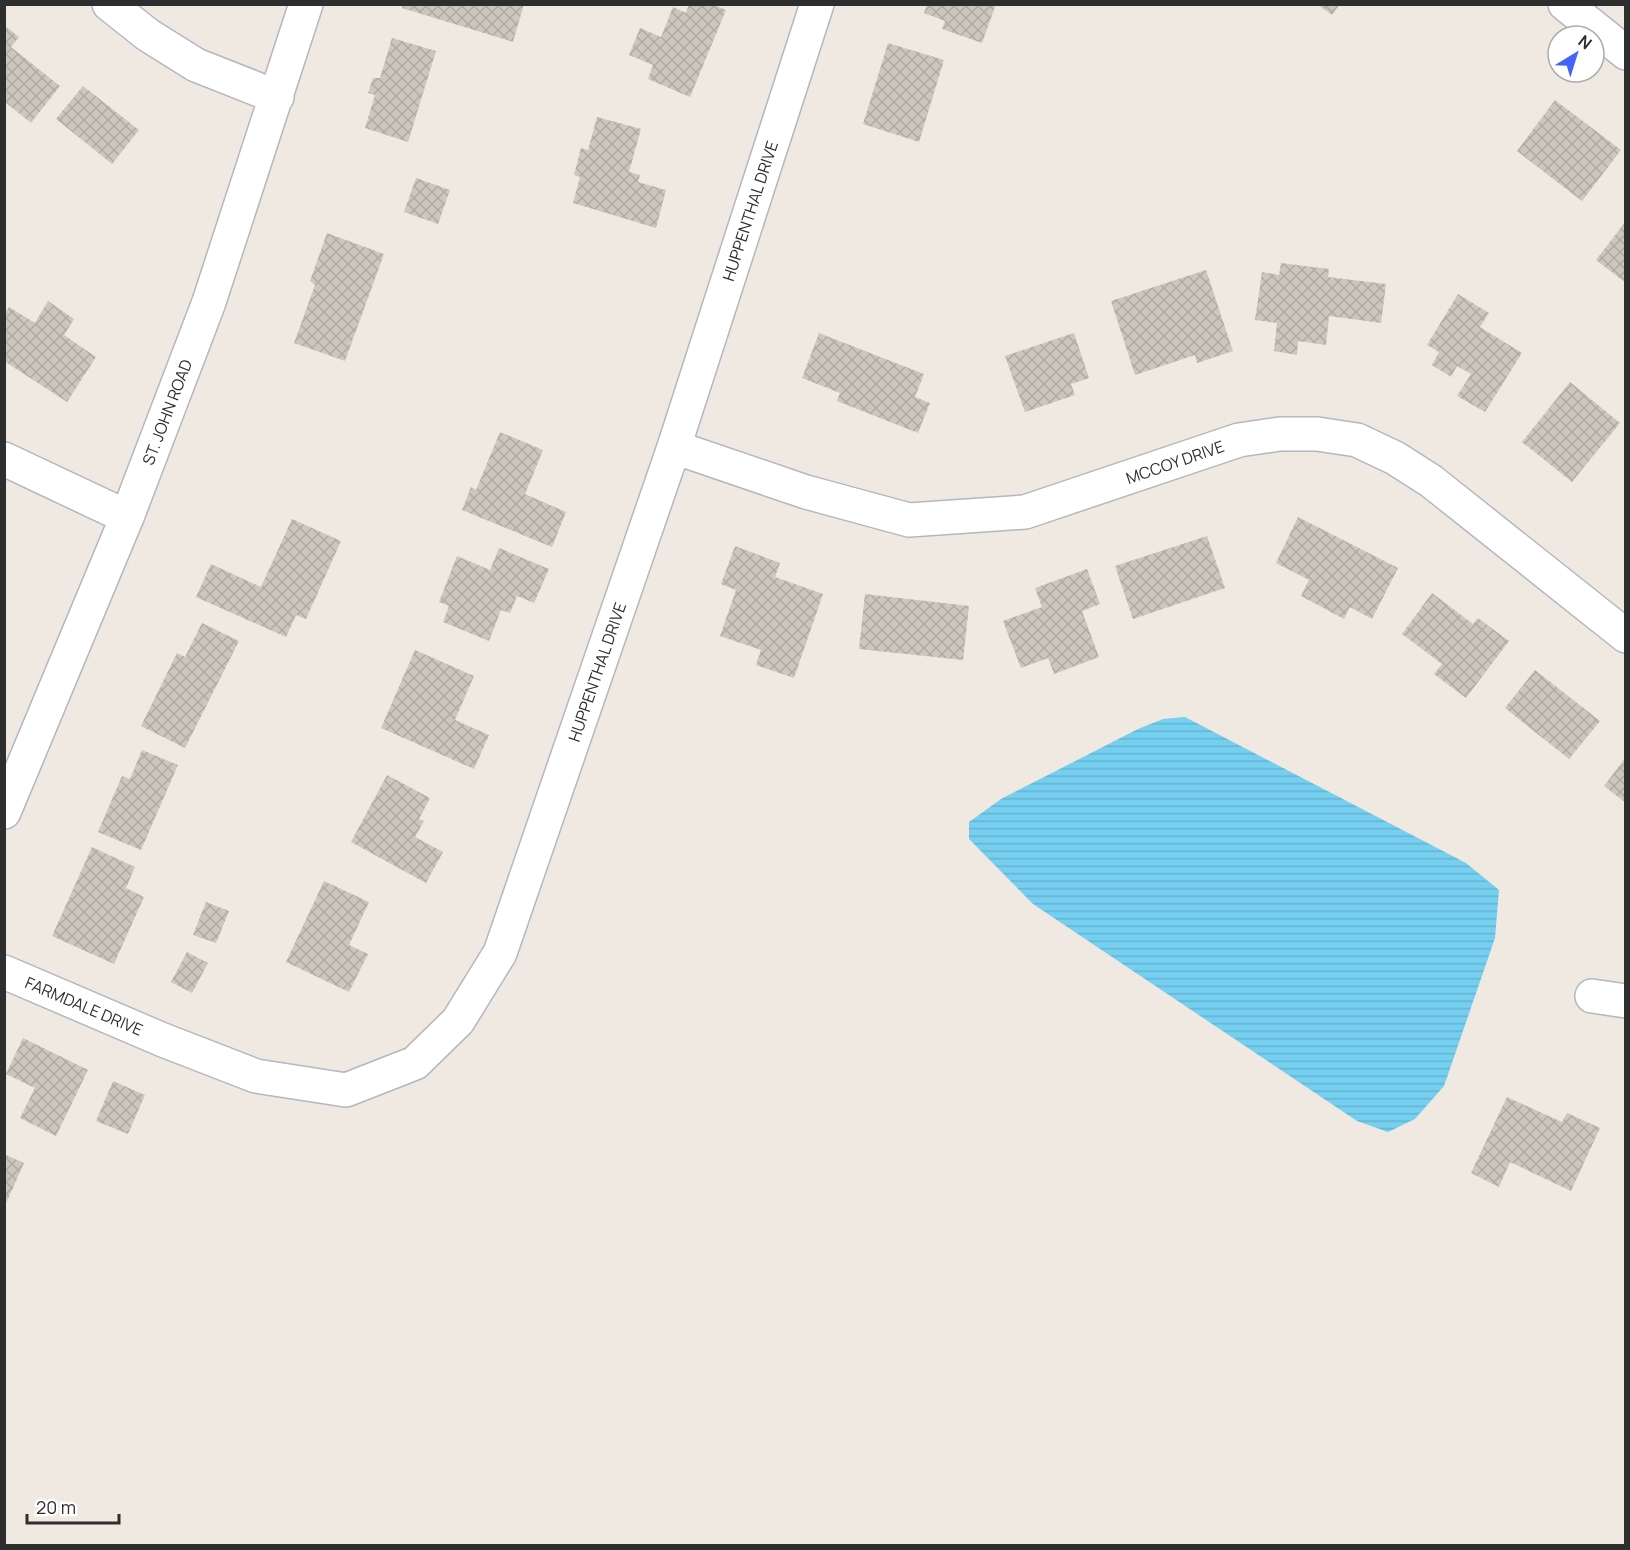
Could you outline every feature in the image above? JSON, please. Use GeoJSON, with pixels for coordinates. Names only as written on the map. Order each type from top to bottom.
{"type":"FeatureCollection","features":[{"type":"Feature","properties":{"kind":"street"},"geometry":{"type":"LineString","coordinates":[[109,4],[148,35],[196,65],[277,97]]}},
{"type":"Feature","properties":{"kind":"street","name":"ST. JOHN ROAD"},"geometry":{"type":"LineString","coordinates":[[4,812],[128,517],[209,302],[306,4]]}},
{"type":"Feature","properties":{"kind":"street","name":"HUPPENTHAL DRIVE"},"geometry":{"type":"LineString","coordinates":[[163,1040],[256,1076],[346,1090],[415,1063],[458,1021],[500,953],[674,447],[817,4]]}},
{"type":"Feature","properties":{"kind":"street"},"geometry":{"type":"LineString","coordinates":[[1565,4],[1626,53]]}},
{"type":"Feature","properties":{"kind":"street","name":"MCCOY DRIVE"},"geometry":{"type":"LineString","coordinates":[[674,447],[806,492],[909,520],[1026,512],[1239,440],[1280,434],[1317,434],[1358,440],[1395,458],[1431,481],[1626,636]]}},
{"type":"Feature","properties":{"kind":"street"},"geometry":{"type":"LineString","coordinates":[[4,459],[128,517]]}},
{"type":"Feature","properties":{"kind":"street","name":"FARMDALE DRIVE"},"geometry":{"type":"LineString","coordinates":[[4,972],[163,1040]]}},
{"type":"Feature","properties":{"kind":"street"},"geometry":{"type":"LineString","coordinates":[[1592,996],[1626,1000]]}},
{"type":"Feature","properties":{"kind":"water"},"geometry":{"type":"Polygon","coordinates":[[[1185,717],[1466,863],[1499,890],[1495,938],[1444,1086],[1415,1119],[1388,1132],[1357,1121],[1033,904],[969,839],[969,822],[1001,799],[1138,729],[1163,719],[1185,717]]]}},
{"type":"Feature","properties":{"kind":"building"},"geometry":{"type":"Polygon","coordinates":[[[403,4],[524,4],[513,42],[402,8],[403,4]]]}},
{"type":"Feature","properties":{"kind":"building"},"geometry":{"type":"Polygon","coordinates":[[[689,4],[712,4],[726,10],[690,97],[648,79],[653,65],[629,55],[640,28],[661,37],[673,7],[686,13],[689,4]]]}},
{"type":"Feature","properties":{"kind":"building"},"geometry":{"type":"Polygon","coordinates":[[[927,4],[996,4],[982,43],[942,29],[945,21],[924,13],[927,4]]]}},
{"type":"Feature","properties":{"kind":"building"},"geometry":{"type":"Polygon","coordinates":[[[1317,4],[1340,4],[1332,15],[1317,4]]]}},
{"type":"Feature","properties":{"kind":"building"},"geometry":{"type":"Polygon","coordinates":[[[5,26],[19,37],[11,47],[60,86],[31,123],[5,102],[5,26]]]}},
{"type":"Feature","properties":{"kind":"building"},"geometry":{"type":"Polygon","coordinates":[[[392,38],[436,51],[408,142],[365,128],[375,95],[368,93],[373,78],[380,78],[392,38]]]}},
{"type":"Feature","properties":{"kind":"building"},"geometry":{"type":"Polygon","coordinates":[[[888,43],[944,60],[919,142],[863,124],[888,43]]]}},
{"type":"Feature","properties":{"kind":"building"},"geometry":{"type":"Polygon","coordinates":[[[83,86],[139,130],[112,164],[56,119],[83,86]]]}},
{"type":"Feature","properties":{"kind":"building"},"geometry":{"type":"Polygon","coordinates":[[[1555,100],[1621,150],[1582,201],[1517,151],[1555,100]]]}},
{"type":"Feature","properties":{"kind":"building"},"geometry":{"type":"Polygon","coordinates":[[[597,117],[641,129],[629,172],[640,175],[638,182],[666,190],[656,228],[573,203],[580,177],[574,175],[581,148],[588,150],[597,117]]]}},
{"type":"Feature","properties":{"kind":"building"},"geometry":{"type":"Polygon","coordinates":[[[416,178],[450,190],[438,224],[404,212],[416,178]]]}},
{"type":"Feature","properties":{"kind":"building"},"geometry":{"type":"Polygon","coordinates":[[[1626,221],[1626,283],[1596,260],[1626,221]]]}},
{"type":"Feature","properties":{"kind":"building"},"geometry":{"type":"Polygon","coordinates":[[[327,233],[384,254],[345,361],[294,343],[315,285],[310,281],[327,233]]]}},
{"type":"Feature","properties":{"kind":"building"},"geometry":{"type":"Polygon","coordinates":[[[1281,263],[1329,269],[1328,277],[1386,284],[1381,323],[1329,316],[1326,345],[1298,341],[1297,355],[1274,351],[1277,323],[1255,320],[1262,272],[1279,275],[1281,263]]]}},
{"type":"Feature","properties":{"kind":"building"},"geometry":{"type":"Polygon","coordinates":[[[1206,270],[1233,351],[1197,363],[1195,355],[1135,375],[1111,301],[1206,270]]]}},
{"type":"Feature","properties":{"kind":"building"},"geometry":{"type":"Polygon","coordinates":[[[1458,294],[1489,313],[1480,327],[1522,353],[1485,412],[1457,396],[1471,374],[1457,366],[1451,377],[1432,365],[1439,352],[1427,345],[1458,294]]]}},
{"type":"Feature","properties":{"kind":"building"},"geometry":{"type":"Polygon","coordinates":[[[48,301],[74,319],[64,335],[96,357],[67,402],[4,361],[4,314],[9,307],[35,323],[48,301]]]}},
{"type":"Feature","properties":{"kind":"building"},"geometry":{"type":"Polygon","coordinates":[[[819,333],[924,374],[915,397],[930,403],[918,433],[837,401],[840,393],[802,378],[819,333]]]}},
{"type":"Feature","properties":{"kind":"building"},"geometry":{"type":"Polygon","coordinates":[[[1074,333],[1089,378],[1071,384],[1075,395],[1025,412],[1005,356],[1074,333]]]}},
{"type":"Feature","properties":{"kind":"building"},"geometry":{"type":"Polygon","coordinates":[[[1570,382],[1620,423],[1572,482],[1522,442],[1570,382]]]}},
{"type":"Feature","properties":{"kind":"building"},"geometry":{"type":"Polygon","coordinates":[[[500,432],[543,450],[525,494],[566,512],[552,547],[462,510],[471,487],[476,490],[500,432]]]}},
{"type":"Feature","properties":{"kind":"building"},"geometry":{"type":"Polygon","coordinates":[[[1298,517],[1398,568],[1372,619],[1350,607],[1344,619],[1301,596],[1309,580],[1276,563],[1298,517]]]}},
{"type":"Feature","properties":{"kind":"building"},"geometry":{"type":"Polygon","coordinates":[[[292,519],[341,541],[306,619],[296,615],[286,637],[196,597],[211,564],[261,587],[292,519]]]}},
{"type":"Feature","properties":{"kind":"building"},"geometry":{"type":"Polygon","coordinates":[[[1207,536],[1225,588],[1133,619],[1115,566],[1207,536]]]}},
{"type":"Feature","properties":{"kind":"building"},"geometry":{"type":"Polygon","coordinates":[[[735,546],[780,563],[775,577],[823,594],[794,678],[756,665],[761,650],[720,636],[736,590],[721,584],[735,546]]]}},
{"type":"Feature","properties":{"kind":"building"},"geometry":{"type":"Polygon","coordinates":[[[499,548],[549,569],[534,603],[517,596],[510,613],[501,610],[489,641],[443,622],[449,606],[439,602],[457,556],[490,570],[499,548]]]}},
{"type":"Feature","properties":{"kind":"building"},"geometry":{"type":"Polygon","coordinates":[[[1087,569],[1100,604],[1082,611],[1099,657],[1054,674],[1048,658],[1021,668],[1003,621],[1042,607],[1035,588],[1087,569]]]}},
{"type":"Feature","properties":{"kind":"building"},"geometry":{"type":"Polygon","coordinates":[[[1432,593],[1473,624],[1478,618],[1509,641],[1466,698],[1434,674],[1442,664],[1402,634],[1432,593]]]}},
{"type":"Feature","properties":{"kind":"building"},"geometry":{"type":"Polygon","coordinates":[[[865,594],[969,606],[963,660],[859,649],[865,594]]]}},
{"type":"Feature","properties":{"kind":"building"},"geometry":{"type":"Polygon","coordinates":[[[202,623],[239,641],[185,748],[141,726],[177,653],[185,657],[202,623]]]}},
{"type":"Feature","properties":{"kind":"building"},"geometry":{"type":"Polygon","coordinates":[[[415,650],[474,676],[455,720],[489,735],[474,769],[381,728],[415,650]]]}},
{"type":"Feature","properties":{"kind":"building"},"geometry":{"type":"Polygon","coordinates":[[[1535,670],[1600,721],[1569,759],[1505,708],[1535,670]]]}},
{"type":"Feature","properties":{"kind":"building"},"geometry":{"type":"Polygon","coordinates":[[[142,750],[178,765],[141,850],[98,832],[122,776],[130,779],[142,750]]]}},
{"type":"Feature","properties":{"kind":"building"},"geometry":{"type":"Polygon","coordinates":[[[1626,757],[1626,803],[1604,786],[1626,757]]]}},
{"type":"Feature","properties":{"kind":"building"},"geometry":{"type":"Polygon","coordinates":[[[387,775],[430,798],[419,819],[424,821],[415,837],[443,852],[426,883],[351,842],[387,775]]]}},
{"type":"Feature","properties":{"kind":"building"},"geometry":{"type":"Polygon","coordinates":[[[92,847],[135,867],[126,888],[144,897],[114,964],[52,936],[92,847]]]}},
{"type":"Feature","properties":{"kind":"building"},"geometry":{"type":"Polygon","coordinates":[[[324,881],[369,902],[349,945],[368,954],[349,992],[286,962],[324,881]]]}},
{"type":"Feature","properties":{"kind":"building"},"geometry":{"type":"Polygon","coordinates":[[[206,902],[229,911],[216,943],[193,935],[206,902]]]}},
{"type":"Feature","properties":{"kind":"building"},"geometry":{"type":"Polygon","coordinates":[[[187,952],[208,963],[192,993],[171,982],[187,952]]]}},
{"type":"Feature","properties":{"kind":"building"},"geometry":{"type":"Polygon","coordinates":[[[23,1038],[88,1070],[56,1136],[20,1118],[35,1088],[6,1074],[23,1038]]]}},
{"type":"Feature","properties":{"kind":"building"},"geometry":{"type":"Polygon","coordinates":[[[113,1081],[145,1095],[128,1134],[96,1121],[113,1081]]]}},
{"type":"Feature","properties":{"kind":"building"},"geometry":{"type":"Polygon","coordinates":[[[1507,1097],[1562,1122],[1567,1113],[1600,1128],[1571,1191],[1510,1162],[1499,1187],[1471,1173],[1507,1097]]]}},
{"type":"Feature","properties":{"kind":"building"},"geometry":{"type":"Polygon","coordinates":[[[4,1154],[24,1163],[4,1208],[4,1154]]]}}]}
